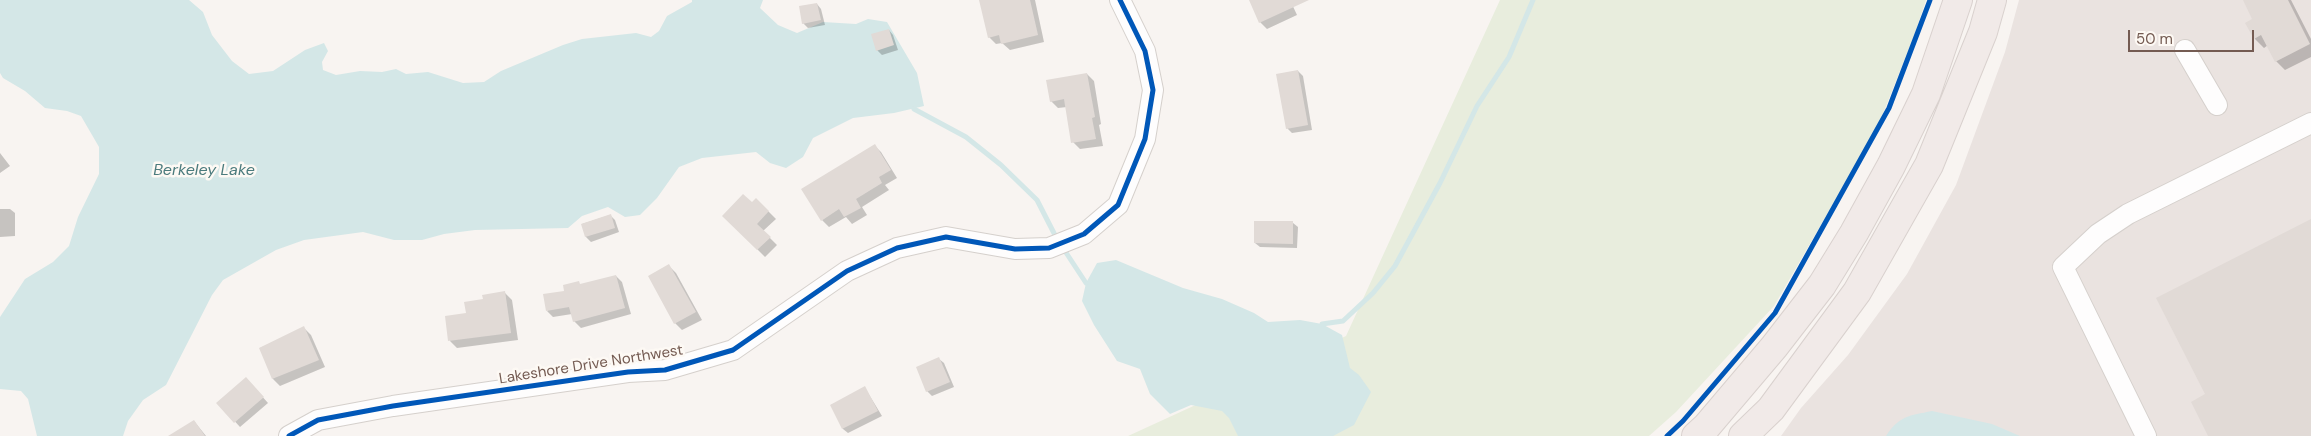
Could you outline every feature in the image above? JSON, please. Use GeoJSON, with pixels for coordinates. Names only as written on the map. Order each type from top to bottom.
{"type":"FeatureCollection","features":[{"type":"Feature","properties":{"kind":"highway"},"geometry":{"type":"LineString","coordinates":[[1696,436],[1707,426],[1778,342],[1822,285],[1854,233],[1891,166],[1926,94],[1958,0]]}},
{"type":"Feature","properties":{"kind":"highway"},"geometry":{"type":"LineString","coordinates":[[1743,436],[1771,409],[1862,284],[1929,165],[1983,32],[1992,0]]}},
{"type":"Feature","properties":{"kind":"street","name":"Lakeshore Drive Northwest"},"geometry":{"type":"LineString","coordinates":[[289,436],[318,420],[393,406],[628,372],[665,370],[733,350],[847,272],[897,248],[946,237],[1015,249],[1049,248],[1084,234],[1118,205],[1145,139],[1153,90],[1145,51],[1120,0]]}},
{"type":"Feature","properties":{"kind":"street"},"geometry":{"type":"LineString","coordinates":[[2185,50],[2218,105]]}},
{"type":"Feature","properties":{"kind":"street"},"geometry":{"type":"LineString","coordinates":[[2146,436],[2063,267],[2098,234],[2128,214],[2311,123]]}},
{"type":"Feature","properties":{"kind":"shaded area"},"geometry":{"type":"Polygon","coordinates":[[[2019,0],[2311,0],[2311,436],[1781,436],[1801,408],[1848,355],[1907,274],[1956,185],[2005,52],[2019,0]]]}},
{"type":"Feature","properties":{"kind":"green space"},"geometry":{"type":"Polygon","coordinates":[[[1500,0],[1926,0],[1914,36],[1878,126],[1774,306],[1676,412],[1649,436],[1128,436],[1346,336],[1500,0]]]}},
{"type":"Feature","properties":{"kind":"water","name":"Berkeley Lake"},"geometry":{"type":"Polygon","coordinates":[[[0,0],[189,0],[203,12],[212,35],[232,61],[249,74],[273,71],[305,50],[324,43],[328,51],[322,62],[323,70],[336,75],[360,71],[382,72],[396,69],[406,74],[428,72],[463,83],[484,82],[501,71],[582,39],[636,33],[651,37],[659,31],[667,16],[692,2],[692,0],[763,0],[760,8],[778,25],[797,33],[823,22],[856,24],[868,19],[887,22],[917,73],[924,106],[894,113],[853,118],[813,138],[803,157],[786,168],[770,163],[756,152],[702,158],[679,167],[657,198],[640,215],[625,217],[608,207],[582,216],[568,228],[475,230],[444,234],[422,240],[394,240],[363,232],[304,240],[276,250],[223,280],[212,295],[166,385],[143,400],[128,421],[123,436],[37,436],[28,399],[21,391],[0,389],[0,317],[25,279],[53,262],[69,246],[78,217],[99,174],[99,147],[81,116],[67,111],[45,108],[25,91],[3,78],[0,73],[0,0]]]}},
{"type":"Feature","properties":{"kind":"water"},"geometry":{"type":"Polygon","coordinates":[[[1116,260],[1183,288],[1222,299],[1254,313],[1268,322],[1300,320],[1322,324],[1342,335],[1350,368],[1359,375],[1371,392],[1354,425],[1333,436],[1238,436],[1229,418],[1222,411],[1191,405],[1170,414],[1150,394],[1140,369],[1117,361],[1094,325],[1082,301],[1086,283],[1097,263],[1116,260]]]}},
{"type":"Feature","properties":{"kind":"water"},"geometry":{"type":"Polygon","coordinates":[[[1932,411],[1992,424],[2020,436],[1886,436],[1901,420],[1932,411]]]}},
{"type":"Feature","properties":{"kind":"building"},"geometry":{"type":"Polygon","coordinates":[[[979,0],[1030,0],[1038,35],[1001,44],[999,35],[988,38],[979,0]]]}},
{"type":"Feature","properties":{"kind":"building"},"geometry":{"type":"Polygon","coordinates":[[[1249,0],[1309,0],[1259,23],[1249,0]]]}},
{"type":"Feature","properties":{"kind":"building"},"geometry":{"type":"Polygon","coordinates":[[[2243,0],[2288,0],[2310,44],[2275,62],[2261,35],[2254,39],[2245,23],[2252,19],[2243,0]]]}},
{"type":"Feature","properties":{"kind":"building"},"geometry":{"type":"Polygon","coordinates":[[[817,3],[821,20],[802,24],[799,6],[817,3]]]}},
{"type":"Feature","properties":{"kind":"building"},"geometry":{"type":"Polygon","coordinates":[[[889,29],[894,45],[876,51],[871,34],[889,29]]]}},
{"type":"Feature","properties":{"kind":"building"},"geometry":{"type":"Polygon","coordinates":[[[1298,70],[1308,125],[1286,129],[1276,74],[1298,70]]]}},
{"type":"Feature","properties":{"kind":"building"},"geometry":{"type":"Polygon","coordinates":[[[1087,73],[1095,117],[1092,118],[1096,139],[1071,143],[1064,99],[1050,102],[1046,80],[1087,73]]]}},
{"type":"Feature","properties":{"kind":"building"},"geometry":{"type":"Polygon","coordinates":[[[875,144],[891,170],[879,177],[882,183],[856,199],[861,208],[844,217],[839,209],[821,221],[801,189],[875,144]]]}},
{"type":"Feature","properties":{"kind":"building"},"geometry":{"type":"Polygon","coordinates":[[[743,194],[752,202],[756,198],[769,211],[757,224],[771,237],[757,250],[722,216],[743,194]]]}},
{"type":"Feature","properties":{"kind":"building"},"geometry":{"type":"Polygon","coordinates":[[[611,214],[615,228],[585,237],[581,224],[611,214]]]}},
{"type":"Feature","properties":{"kind":"building"},"geometry":{"type":"Polygon","coordinates":[[[2311,219],[2311,436],[2208,436],[2191,402],[2205,394],[2156,298],[2311,219]]]}},
{"type":"Feature","properties":{"kind":"building"},"geometry":{"type":"Polygon","coordinates":[[[1254,221],[1293,221],[1293,244],[1254,243],[1254,221]]]}},
{"type":"Feature","properties":{"kind":"building"},"geometry":{"type":"Polygon","coordinates":[[[669,264],[696,312],[674,324],[648,276],[669,264]]]}},
{"type":"Feature","properties":{"kind":"building"},"geometry":{"type":"Polygon","coordinates":[[[616,275],[625,308],[573,322],[569,307],[546,311],[543,294],[564,291],[563,285],[579,281],[580,284],[616,275]]]}},
{"type":"Feature","properties":{"kind":"building"},"geometry":{"type":"Polygon","coordinates":[[[505,291],[511,333],[448,341],[445,316],[466,313],[464,302],[483,299],[482,295],[505,291]]]}},
{"type":"Feature","properties":{"kind":"building"},"geometry":{"type":"Polygon","coordinates":[[[304,326],[319,360],[272,379],[259,348],[304,326]]]}},
{"type":"Feature","properties":{"kind":"building"},"geometry":{"type":"Polygon","coordinates":[[[939,357],[950,382],[926,392],[916,367],[939,357]]]}},
{"type":"Feature","properties":{"kind":"building"},"geometry":{"type":"Polygon","coordinates":[[[246,377],[264,397],[234,423],[216,403],[246,377]]]}},
{"type":"Feature","properties":{"kind":"building"},"geometry":{"type":"Polygon","coordinates":[[[865,386],[878,411],[842,429],[830,405],[865,386]]]}},
{"type":"Feature","properties":{"kind":"building"},"geometry":{"type":"Polygon","coordinates":[[[194,420],[205,436],[168,436],[194,420]]]}},
{"type":"Feature","properties":{"kind":"waterway"},"geometry":{"type":"LineString","coordinates":[[1322,324],[1343,321],[1373,293],[1395,266],[1440,183],[1477,106],[1509,57],[1533,0]]}},
{"type":"Feature","properties":{"kind":"waterway"},"geometry":{"type":"LineString","coordinates":[[914,109],[966,137],[1001,165],[1037,200],[1058,241]]}},
{"type":"Feature","properties":{"kind":"waterway"},"geometry":{"type":"LineString","coordinates":[[1063,248],[1086,283]]}},
{"type":"Feature","properties":{"kind":"cycle path"},"geometry":{"type":"LineString","coordinates":[[289,436],[318,420],[393,406],[628,372],[665,370],[733,350],[847,271],[897,248],[946,237],[1015,249],[1049,248],[1084,234],[1118,205],[1145,139],[1153,90],[1145,51],[1120,0]]}},
{"type":"Feature","properties":{"kind":"cycle path"},"geometry":{"type":"LineString","coordinates":[[1667,436],[1683,421],[1775,313],[1889,108],[1930,0]]}}]}
